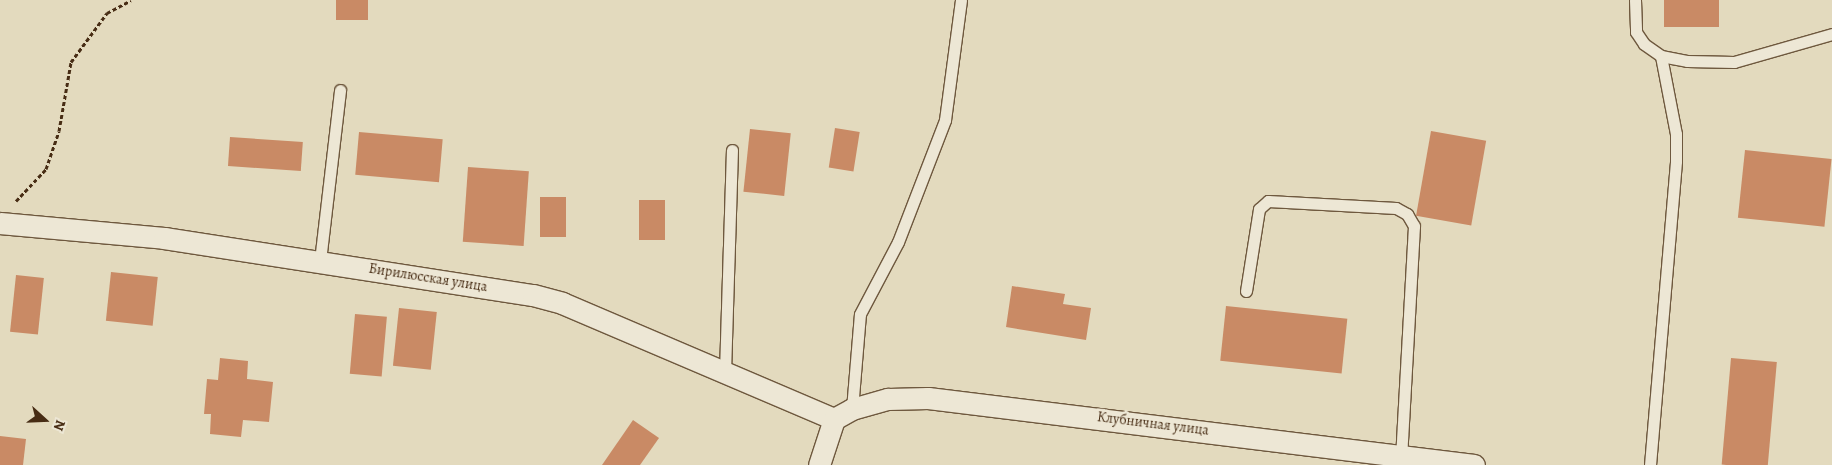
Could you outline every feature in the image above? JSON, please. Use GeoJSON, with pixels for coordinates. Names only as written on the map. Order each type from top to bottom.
{"type":"FeatureCollection","features":[{"type":"Feature","properties":{"kind":"street","name":"Бирилюсская улица"},"geometry":{"type":"LineString","coordinates":[[0,223],[164,238],[533,294],[562,303],[726,372],[843,414]]}},
{"type":"Feature","properties":{"kind":"street","name":"Клубничная улица"},"geometry":{"type":"LineString","coordinates":[[843,414],[888,399],[928,398],[1401,454],[1474,465]]}},
{"type":"Feature","properties":{"kind":"street"},"geometry":{"type":"LineString","coordinates":[[818,465],[843,414]]}},
{"type":"Feature","properties":{"kind":"lane"},"geometry":{"type":"LineString","coordinates":[[843,414],[860,314],[898,242],[945,120],[961,0]]}},
{"type":"Feature","properties":{"kind":"lane"},"geometry":{"type":"LineString","coordinates":[[1634,0],[1636,32],[1644,44],[1661,56],[1687,61],[1734,62],[1832,34]]}},
{"type":"Feature","properties":{"kind":"lane"},"geometry":{"type":"LineString","coordinates":[[1650,465],[1676,161],[1676,134],[1661,56]]}},
{"type":"Feature","properties":{"kind":"lane"},"geometry":{"type":"LineString","coordinates":[[320,261],[340,90]]}},
{"type":"Feature","properties":{"kind":"lane"},"geometry":{"type":"LineString","coordinates":[[726,372],[732,150]]}},
{"type":"Feature","properties":{"kind":"lane"},"geometry":{"type":"LineString","coordinates":[[1246,291],[1259,209],[1268,201],[1396,208],[1407,214],[1414,226],[1401,454]]}},
{"type":"Feature","properties":{"kind":"path"},"geometry":{"type":"LineString","coordinates":[[13,204],[46,169],[58,131],[71,62],[107,12],[131,0]]}},
{"type":"Feature","properties":{"kind":"building"},"geometry":{"type":"Polygon","coordinates":[[[336,0],[368,0],[368,20],[336,20],[336,0]]]}},
{"type":"Feature","properties":{"kind":"building"},"geometry":{"type":"Polygon","coordinates":[[[1664,0],[1719,0],[1719,27],[1664,27],[1664,0]]]}},
{"type":"Feature","properties":{"kind":"building"},"geometry":{"type":"Polygon","coordinates":[[[835,128],[860,132],[853,171],[829,168],[835,128]]]}},
{"type":"Feature","properties":{"kind":"building"},"geometry":{"type":"Polygon","coordinates":[[[750,129],[791,133],[784,196],[743,192],[750,129]]]}},
{"type":"Feature","properties":{"kind":"building"},"geometry":{"type":"Polygon","coordinates":[[[1431,131],[1486,141],[1471,225],[1416,216],[1431,131]]]}},
{"type":"Feature","properties":{"kind":"building"},"geometry":{"type":"Polygon","coordinates":[[[359,132],[443,139],[439,182],[355,175],[359,132]]]}},
{"type":"Feature","properties":{"kind":"building"},"geometry":{"type":"Polygon","coordinates":[[[230,137],[303,142],[301,171],[228,166],[230,137]]]}},
{"type":"Feature","properties":{"kind":"building"},"geometry":{"type":"Polygon","coordinates":[[[1745,150],[1832,159],[1824,227],[1738,218],[1745,150]]]}},
{"type":"Feature","properties":{"kind":"building"},"geometry":{"type":"Polygon","coordinates":[[[468,167],[529,171],[524,246],[463,242],[468,167]]]}},
{"type":"Feature","properties":{"kind":"building"},"geometry":{"type":"Polygon","coordinates":[[[540,197],[566,197],[566,237],[540,237],[540,197]]]}},
{"type":"Feature","properties":{"kind":"building"},"geometry":{"type":"Polygon","coordinates":[[[639,200],[665,200],[665,240],[639,240],[639,200]]]}},
{"type":"Feature","properties":{"kind":"building"},"geometry":{"type":"Polygon","coordinates":[[[111,272],[158,277],[153,326],[106,321],[111,272]]]}},
{"type":"Feature","properties":{"kind":"building"},"geometry":{"type":"Polygon","coordinates":[[[16,275],[44,278],[38,335],[10,332],[16,275]]]}},
{"type":"Feature","properties":{"kind":"building"},"geometry":{"type":"Polygon","coordinates":[[[1012,286],[1065,294],[1063,304],[1091,308],[1086,340],[1006,327],[1012,286]]]}},
{"type":"Feature","properties":{"kind":"building"},"geometry":{"type":"Polygon","coordinates":[[[1226,306],[1347,319],[1342,373],[1220,361],[1226,306]]]}},
{"type":"Feature","properties":{"kind":"building"},"geometry":{"type":"Polygon","coordinates":[[[399,308],[437,312],[431,370],[393,366],[399,308]]]}},
{"type":"Feature","properties":{"kind":"building"},"geometry":{"type":"Polygon","coordinates":[[[355,314],[387,317],[382,377],[350,374],[355,314]]]}},
{"type":"Feature","properties":{"kind":"building"},"geometry":{"type":"Polygon","coordinates":[[[220,358],[248,361],[247,379],[273,382],[269,422],[243,420],[241,437],[210,434],[211,414],[204,414],[207,379],[218,380],[220,358]]]}},
{"type":"Feature","properties":{"kind":"building"},"geometry":{"type":"Polygon","coordinates":[[[1731,358],[1777,362],[1768,465],[1722,465],[1731,358]]]}},
{"type":"Feature","properties":{"kind":"building"},"geometry":{"type":"Polygon","coordinates":[[[633,420],[659,438],[640,465],[602,465],[633,420]]]}},
{"type":"Feature","properties":{"kind":"building"},"geometry":{"type":"Polygon","coordinates":[[[0,436],[26,439],[23,465],[0,465],[0,436]]]}}]}
